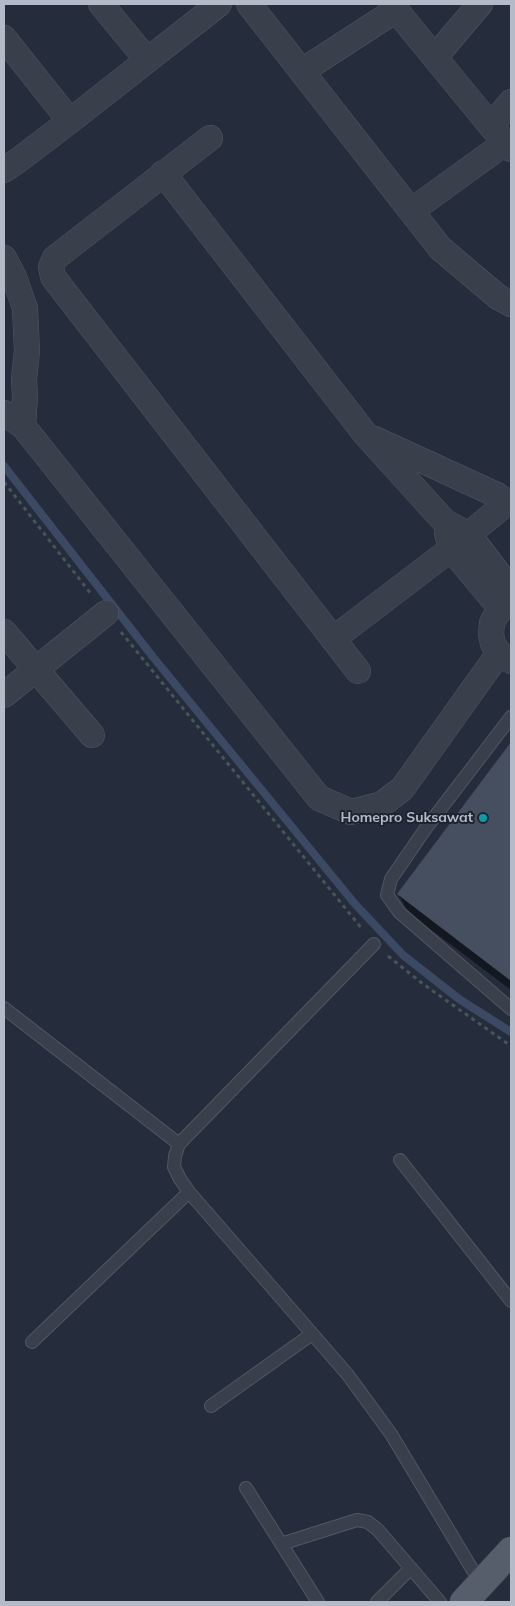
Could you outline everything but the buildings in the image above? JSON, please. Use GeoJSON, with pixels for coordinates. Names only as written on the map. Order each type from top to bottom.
{"type":"FeatureCollection","features":[{"type":"Feature","properties":{"kind":"main road"},"geometry":{"type":"LineString","coordinates":[[473,1593],[511,1551]]}},
{"type":"Feature","properties":{"kind":"street"},"geometry":{"type":"LineString","coordinates":[[101,4],[147,60]]}},
{"type":"Feature","properties":{"kind":"street"},"geometry":{"type":"LineString","coordinates":[[4,170],[70,121],[219,4]]}},
{"type":"Feature","properties":{"kind":"street"},"geometry":{"type":"LineString","coordinates":[[249,4],[440,248],[498,298],[511,304]]}},
{"type":"Feature","properties":{"kind":"street"},"geometry":{"type":"LineString","coordinates":[[434,57],[480,4]]}},
{"type":"Feature","properties":{"kind":"street"},"geometry":{"type":"LineString","coordinates":[[302,71],[393,7],[502,140]]}},
{"type":"Feature","properties":{"kind":"street"},"geometry":{"type":"LineString","coordinates":[[4,38],[70,121]]}},
{"type":"Feature","properties":{"kind":"street"},"geometry":{"type":"LineString","coordinates":[[411,211],[502,140],[511,102]]}},
{"type":"Feature","properties":{"kind":"street"},"geometry":{"type":"LineString","coordinates":[[210,138],[55,258],[51,267],[53,277],[358,671]]}},
{"type":"Feature","properties":{"kind":"street"},"geometry":{"type":"LineString","coordinates":[[7,274],[26,308],[28,351],[24,379],[26,397],[13,419],[319,798],[350,812],[382,804],[402,789],[505,657],[493,644],[491,634],[495,616],[508,601],[444,521],[366,435],[163,173]]}},
{"type":"Feature","properties":{"kind":"street"},"geometry":{"type":"LineString","coordinates":[[333,639],[460,542],[503,506],[504,500],[366,435]]}},
{"type":"Feature","properties":{"kind":"street"},"geometry":{"type":"LineString","coordinates":[[4,695],[106,613]]}},
{"type":"Feature","properties":{"kind":"street"},"geometry":{"type":"LineString","coordinates":[[4,632],[92,735]]}},
{"type":"Feature","properties":{"kind":"lane"},"geometry":{"type":"LineString","coordinates":[[511,717],[426,828],[391,879],[387,895],[399,912],[511,1010]]}},
{"type":"Feature","properties":{"kind":"lane"},"geometry":{"type":"LineString","coordinates":[[374,944],[179,1144],[174,1167],[189,1192],[348,1375],[391,1434],[473,1593]]}},
{"type":"Feature","properties":{"kind":"lane"},"geometry":{"type":"LineString","coordinates":[[4,1008],[179,1144]]}},
{"type":"Feature","properties":{"kind":"lane"},"geometry":{"type":"LineString","coordinates":[[400,1160],[511,1302]]}},
{"type":"Feature","properties":{"kind":"lane"},"geometry":{"type":"LineString","coordinates":[[32,1342],[189,1192]]}},
{"type":"Feature","properties":{"kind":"lane"},"geometry":{"type":"LineString","coordinates":[[211,1406],[312,1334]]}},
{"type":"Feature","properties":{"kind":"lane"},"geometry":{"type":"LineString","coordinates":[[246,1488],[318,1602]]}},
{"type":"Feature","properties":{"kind":"lane"},"geometry":{"type":"LineString","coordinates":[[281,1544],[357,1520],[368,1522],[378,1530],[440,1602]]}},
{"type":"Feature","properties":{"kind":"lane"},"geometry":{"type":"LineString","coordinates":[[377,1602],[411,1568]]}},
{"type":"Feature","properties":{"kind":"path"},"geometry":{"type":"LineString","coordinates":[[4,482],[106,613],[374,944],[423,984],[511,1046]]}},
{"type":"Feature","properties":{"kind":"waterway"},"geometry":{"type":"LineString","coordinates":[[4,466],[153,657],[355,904],[403,955],[459,999],[511,1032]]}},
{"type":"Feature","properties":{"kind":"place","name":"Homepro Suksawat"},"geometry":{"type":"Point","coordinates":[483,818]}}]}
